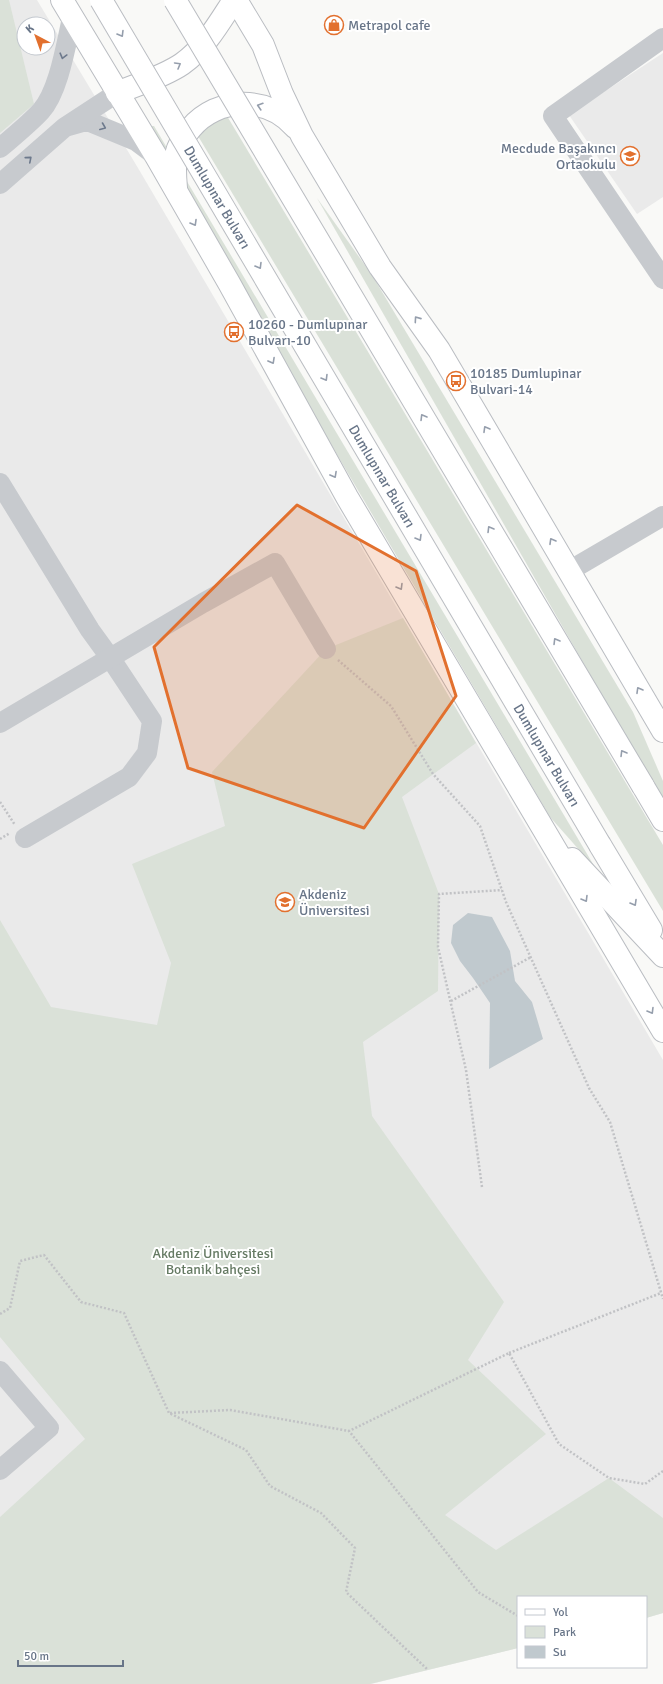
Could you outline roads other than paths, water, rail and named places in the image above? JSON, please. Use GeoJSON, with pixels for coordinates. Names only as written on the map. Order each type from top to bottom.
{"type":"FeatureCollection","features":[{"type":"Feature","properties":{"kind":"main road","name":"Dumlupınar Bulvarı"},"geometry":{"type":"LineString","coordinates":[[101,0],[663,951]]}},
{"type":"Feature","properties":{"kind":"main road"},"geometry":{"type":"LineString","coordinates":[[175,0],[663,820]]}},
{"type":"Feature","properties":{"kind":"main road"},"geometry":{"type":"LineString","coordinates":[[118,93],[167,72],[191,57],[214,32],[235,0],[263,45],[282,94],[302,136],[380,267],[439,350],[661,730]]}},
{"type":"Feature","properties":{"kind":"main road"},"geometry":{"type":"LineString","coordinates":[[69,6],[229,283],[347,497],[663,1031]]}},
{"type":"Feature","properties":{"kind":"main road"},"geometry":{"type":"LineString","coordinates":[[177,193],[174,174],[176,154],[185,135],[193,125],[214,109],[233,104],[253,104],[278,113],[289,121],[302,136]]}},
{"type":"Feature","properties":{"kind":"main road"},"geometry":{"type":"LineString","coordinates":[[544,829],[663,956]]}},
{"type":"Feature","properties":{"kind":"street"},"geometry":{"type":"LineString","coordinates":[[0,148],[42,110],[49,100],[64,55],[69,6]]}},
{"type":"Feature","properties":{"kind":"street"},"geometry":{"type":"LineString","coordinates":[[663,38],[553,116],[663,279]]}},
{"type":"Feature","properties":{"kind":"street"},"geometry":{"type":"LineString","coordinates":[[0,184],[65,127],[118,93]]}},
{"type":"Feature","properties":{"kind":"street"},"geometry":{"type":"LineString","coordinates":[[65,127],[83,122],[90,122],[136,141],[156,156]]}},
{"type":"Feature","properties":{"kind":"street"},"geometry":{"type":"LineString","coordinates":[[0,483],[90,630],[112,659],[152,721],[147,753],[129,777],[26,838]]}},
{"type":"Feature","properties":{"kind":"street"},"geometry":{"type":"LineString","coordinates":[[569,571],[663,516]]}},
{"type":"Feature","properties":{"kind":"street"},"geometry":{"type":"LineString","coordinates":[[0,723],[112,659],[203,603],[275,563],[326,649]]}},
{"type":"Feature","properties":{"kind":"street"},"geometry":{"type":"LineString","coordinates":[[0,1371],[49,1428],[0,1470]]}},
{"type":"Feature","properties":{"kind":"water"},"geometry":{"type":"Polygon","coordinates":[[[468,913],[492,917],[510,951],[515,981],[532,1002],[543,1039],[489,1069],[490,1003],[460,961],[451,943],[453,925],[468,913]]]}},
{"type":"Feature","properties":{"kind":"place","name":"Metrapol cafe"},"geometry":{"type":"Point","coordinates":[334,25]}},
{"type":"Feature","properties":{"kind":"place","name":"Mecdude Başakıncı Ortaokulu"},"geometry":{"type":"Point","coordinates":[630,156]}},
{"type":"Feature","properties":{"kind":"place","name":"10260 - Dumlupınar Bulvarı-10"},"geometry":{"type":"Point","coordinates":[234,332]}},
{"type":"Feature","properties":{"kind":"place","name":"10185 Dumlupinar Bulvari-14"},"geometry":{"type":"Point","coordinates":[456,381]}},
{"type":"Feature","properties":{"kind":"place","name":"Akdeniz Üniversitesi"},"geometry":{"type":"Point","coordinates":[285,902]}},
{"type":"Feature","properties":{"kind":"park label","name":"Akdeniz Üniversitesi Botanik bahçesi"},"geometry":{"type":"Point","coordinates":[213,1262]}}]}
